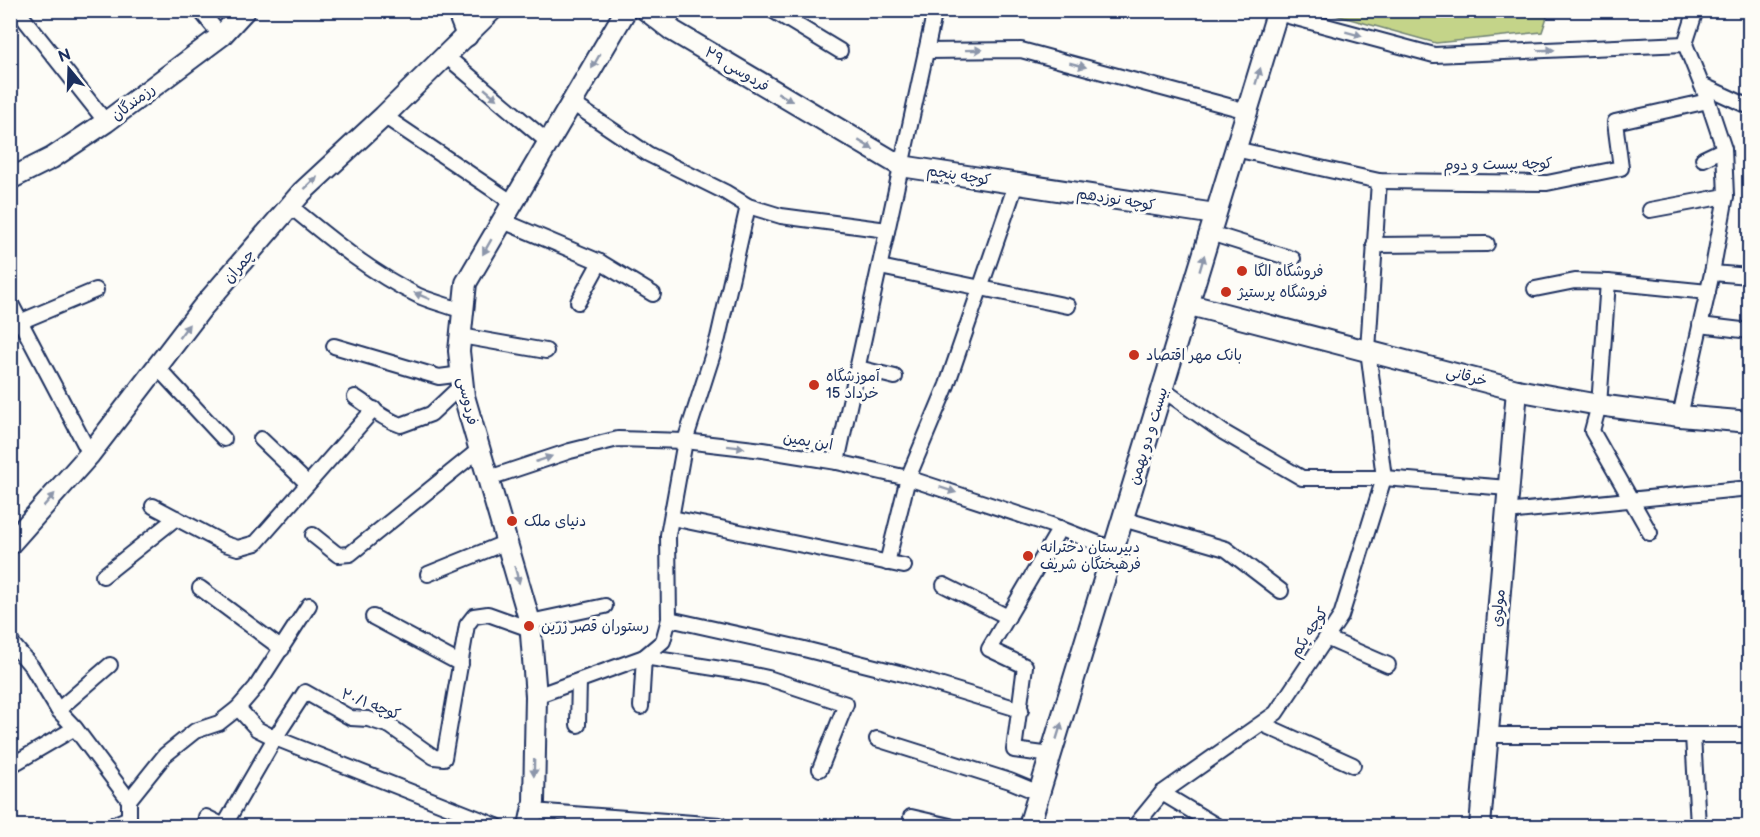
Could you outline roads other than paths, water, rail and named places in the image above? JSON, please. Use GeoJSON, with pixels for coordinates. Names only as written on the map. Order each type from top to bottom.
{"type":"FeatureCollection","features":[{"type":"Feature","properties":{"kind":"street"},"geometry":{"type":"LineString","coordinates":[[17,10],[106,122]]}},
{"type":"Feature","properties":{"kind":"street"},"geometry":{"type":"LineString","coordinates":[[200,10],[221,36]]}},
{"type":"Feature","properties":{"kind":"street","name":"رزمندگان"},"geometry":{"type":"LineString","coordinates":[[10,179],[52,158],[106,122],[221,36],[245,10]]}},
{"type":"Feature","properties":{"kind":"street"},"geometry":{"type":"LineString","coordinates":[[457,10],[467,36]]}},
{"type":"Feature","properties":{"kind":"street","name":"چمران"},"geometry":{"type":"LineString","coordinates":[[10,543],[90,454],[202,308],[302,192],[384,116],[492,10]]}},
{"type":"Feature","properties":{"kind":"street","name":"فردوسی"},"geometry":{"type":"LineString","coordinates":[[530,819],[534,802],[536,696],[530,625],[464,396],[459,351],[466,283],[626,10]]}},
{"type":"Feature","properties":{"kind":"street","name":"فردوسی ۲۹"},"geometry":{"type":"LineString","coordinates":[[646,10],[671,18],[830,124],[901,166]]}},
{"type":"Feature","properties":{"kind":"street"},"geometry":{"type":"LineString","coordinates":[[772,10],[840,51]]}},
{"type":"Feature","properties":{"kind":"street"},"geometry":{"type":"LineString","coordinates":[[837,462],[935,10]]}},
{"type":"Feature","properties":{"kind":"street"},"geometry":{"type":"LineString","coordinates":[[1680,416],[1712,273],[1726,196],[1724,149],[1685,44],[1696,10]]}},
{"type":"Feature","properties":{"kind":"street"},"geometry":{"type":"LineString","coordinates":[[1275,11],[1434,55],[1685,44]]}},
{"type":"Feature","properties":{"kind":"street","name":"بیست و دو بهمن"},"geometry":{"type":"LineString","coordinates":[[1029,826],[1115,550],[1162,389],[1190,305],[1275,11]]}},
{"type":"Feature","properties":{"kind":"street"},"geometry":{"type":"LineString","coordinates":[[926,51],[1021,50],[1247,111]]}},
{"type":"Feature","properties":{"kind":"street"},"geometry":{"type":"LineString","coordinates":[[446,56],[549,143]]}},
{"type":"Feature","properties":{"kind":"street"},"geometry":{"type":"LineString","coordinates":[[1702,85],[1749,107]]}},
{"type":"Feature","properties":{"kind":"street","name":"کوچه بیست و دوم"},"geometry":{"type":"LineString","coordinates":[[1235,149],[1379,181],[1547,183],[1621,168],[1615,122],[1708,101]]}},
{"type":"Feature","properties":{"kind":"street"},"geometry":{"type":"LineString","coordinates":[[572,103],[648,154],[725,192],[748,206],[781,216],[886,230]]}},
{"type":"Feature","properties":{"kind":"street"},"geometry":{"type":"LineString","coordinates":[[384,116],[513,203]]}},
{"type":"Feature","properties":{"kind":"street"},"geometry":{"type":"LineString","coordinates":[[1704,159],[1724,149]]}},
{"type":"Feature","properties":{"kind":"street","name":"کوچه پنجم"},"geometry":{"type":"LineString","coordinates":[[901,166],[1016,184]]}},
{"type":"Feature","properties":{"kind":"street","name":"کوچه یکم"},"geometry":{"type":"LineString","coordinates":[[1135,826],[1162,793],[1276,713],[1341,616],[1384,478],[1368,350],[1379,181]]}},
{"type":"Feature","properties":{"kind":"street"},"geometry":{"type":"LineString","coordinates":[[887,563],[908,478],[947,385],[1016,184]]}},
{"type":"Feature","properties":{"kind":"street","name":"کوچه نوزدهم"},"geometry":{"type":"LineString","coordinates":[[1016,184],[1213,224]]}},
{"type":"Feature","properties":{"kind":"street"},"geometry":{"type":"LineString","coordinates":[[1650,210],[1726,196]]}},
{"type":"Feature","properties":{"kind":"street"},"geometry":{"type":"LineString","coordinates":[[290,206],[344,251],[383,275],[420,296],[463,311]]}},
{"type":"Feature","properties":{"kind":"street"},"geometry":{"type":"LineString","coordinates":[[536,696],[644,657],[663,641],[669,619],[668,535],[685,441],[718,338],[748,206]]}},
{"type":"Feature","properties":{"kind":"street"},"geometry":{"type":"LineString","coordinates":[[502,221],[600,262],[653,294]]}},
{"type":"Feature","properties":{"kind":"street"},"geometry":{"type":"LineString","coordinates":[[1213,224],[1293,259]]}},
{"type":"Feature","properties":{"kind":"street"},"geometry":{"type":"LineString","coordinates":[[1374,245],[1487,244]]}},
{"type":"Feature","properties":{"kind":"street"},"geometry":{"type":"LineString","coordinates":[[578,302],[600,262]]}},
{"type":"Feature","properties":{"kind":"street"},"geometry":{"type":"LineString","coordinates":[[880,267],[1068,306]]}},
{"type":"Feature","properties":{"kind":"street"},"geometry":{"type":"LineString","coordinates":[[1712,273],[1749,276]]}},
{"type":"Feature","properties":{"kind":"street"},"geometry":{"type":"LineString","coordinates":[[1535,290],[1575,281],[1708,292]]}},
{"type":"Feature","properties":{"kind":"street"},"geometry":{"type":"LineString","coordinates":[[1608,282],[1599,405],[1592,431],[1650,533]]}},
{"type":"Feature","properties":{"kind":"street"},"geometry":{"type":"LineString","coordinates":[[16,324],[96,290]]}},
{"type":"Feature","properties":{"kind":"street"},"geometry":{"type":"LineString","coordinates":[[10,302],[16,324],[90,454]]}},
{"type":"Feature","properties":{"kind":"street","name":"خرقانی"},"geometry":{"type":"LineString","coordinates":[[1190,305],[1517,390],[1599,405],[1680,416],[1749,422]]}},
{"type":"Feature","properties":{"kind":"street"},"geometry":{"type":"LineString","coordinates":[[1700,325],[1749,332]]}},
{"type":"Feature","properties":{"kind":"street"},"geometry":{"type":"LineString","coordinates":[[461,336],[546,351]]}},
{"type":"Feature","properties":{"kind":"street"},"geometry":{"type":"LineString","coordinates":[[334,346],[439,377],[462,379]]}},
{"type":"Feature","properties":{"kind":"street"},"geometry":{"type":"LineString","coordinates":[[157,367],[224,439]]}},
{"type":"Feature","properties":{"kind":"street"},"geometry":{"type":"LineString","coordinates":[[858,368],[895,377]]}},
{"type":"Feature","properties":{"kind":"street"},"geometry":{"type":"LineString","coordinates":[[355,397],[386,420],[401,425],[431,414],[462,379]]}},
{"type":"Feature","properties":{"kind":"street"},"geometry":{"type":"LineString","coordinates":[[1162,389],[1223,432],[1302,478],[1384,478],[1508,488]]}},
{"type":"Feature","properties":{"kind":"street","name":"مولوی"},"geometry":{"type":"LineString","coordinates":[[1480,826],[1517,390]]}},
{"type":"Feature","properties":{"kind":"street"},"geometry":{"type":"LineString","coordinates":[[153,506],[225,544],[238,548],[256,543],[374,409]]}},
{"type":"Feature","properties":{"kind":"street"},"geometry":{"type":"LineString","coordinates":[[261,438],[308,484]]}},
{"type":"Feature","properties":{"kind":"street","name":"ابن یمین"},"geometry":{"type":"LineString","coordinates":[[489,478],[570,451],[618,440],[685,441],[837,462],[908,478],[1060,528],[1115,550]]}},
{"type":"Feature","properties":{"kind":"street"},"geometry":{"type":"LineString","coordinates":[[313,535],[338,555],[350,554],[480,449]]}},
{"type":"Feature","properties":{"kind":"street"},"geometry":{"type":"LineString","coordinates":[[1506,512],[1749,488]]}},
{"type":"Feature","properties":{"kind":"street"},"geometry":{"type":"LineString","coordinates":[[103,576],[176,518]]}},
{"type":"Feature","properties":{"kind":"street"},"geometry":{"type":"LineString","coordinates":[[672,518],[904,566]]}},
{"type":"Feature","properties":{"kind":"street"},"geometry":{"type":"LineString","coordinates":[[1124,519],[1226,549],[1281,591]]}},
{"type":"Feature","properties":{"kind":"street"},"geometry":{"type":"LineString","coordinates":[[1051,755],[1014,750],[1025,666],[989,649],[1060,528]]}},
{"type":"Feature","properties":{"kind":"street"},"geometry":{"type":"LineString","coordinates":[[428,574],[507,542]]}},
{"type":"Feature","properties":{"kind":"street"},"geometry":{"type":"LineString","coordinates":[[945,585],[1008,617]]}},
{"type":"Feature","properties":{"kind":"street"},"geometry":{"type":"LineString","coordinates":[[200,588],[282,649]]}},
{"type":"Feature","properties":{"kind":"street"},"geometry":{"type":"LineString","coordinates":[[129,800],[165,755],[195,731],[219,723],[238,708],[256,687],[309,605]]}},
{"type":"Feature","properties":{"kind":"street"},"geometry":{"type":"LineString","coordinates":[[530,625],[605,606]]}},
{"type":"Feature","properties":{"kind":"street","name":"کوچه ۲۰/۱"},"geometry":{"type":"LineString","coordinates":[[224,826],[275,738],[305,692],[351,718],[368,719],[390,726],[434,757],[444,758],[467,625],[474,616],[488,614],[530,625]]}},
{"type":"Feature","properties":{"kind":"street"},"geometry":{"type":"LineString","coordinates":[[373,617],[461,664]]}},
{"type":"Feature","properties":{"kind":"street"},"geometry":{"type":"LineString","coordinates":[[669,619],[903,674],[1021,710]]}},
{"type":"Feature","properties":{"kind":"street"},"geometry":{"type":"LineString","coordinates":[[1326,638],[1388,665]]}},
{"type":"Feature","properties":{"kind":"street"},"geometry":{"type":"LineString","coordinates":[[10,640],[32,667],[58,710],[75,728],[129,800],[129,822],[110,826]]}},
{"type":"Feature","properties":{"kind":"street"},"geometry":{"type":"LineString","coordinates":[[641,707],[644,657]]}},
{"type":"Feature","properties":{"kind":"street"},"geometry":{"type":"LineString","coordinates":[[644,657],[749,674],[846,704],[820,769]]}},
{"type":"Feature","properties":{"kind":"street"},"geometry":{"type":"LineString","coordinates":[[58,710],[110,665]]}},
{"type":"Feature","properties":{"kind":"street"},"geometry":{"type":"LineString","coordinates":[[578,725],[579,681]]}},
{"type":"Feature","properties":{"kind":"street"},"geometry":{"type":"LineString","coordinates":[[238,708],[256,729],[275,738],[497,826]]}},
{"type":"Feature","properties":{"kind":"street"},"geometry":{"type":"LineString","coordinates":[[1262,724],[1353,765]]}},
{"type":"Feature","properties":{"kind":"street"},"geometry":{"type":"LineString","coordinates":[[10,766],[75,728]]}},
{"type":"Feature","properties":{"kind":"street"},"geometry":{"type":"LineString","coordinates":[[1488,735],[1749,735]]}},
{"type":"Feature","properties":{"kind":"street"},"geometry":{"type":"LineString","coordinates":[[1693,735],[1698,826]]}},
{"type":"Feature","properties":{"kind":"street"},"geometry":{"type":"LineString","coordinates":[[877,739],[1010,781],[1039,793]]}},
{"type":"Feature","properties":{"kind":"street"},"geometry":{"type":"LineString","coordinates":[[1162,793],[1217,826]]}},
{"type":"Feature","properties":{"kind":"street"},"geometry":{"type":"LineString","coordinates":[[206,817],[224,826]]}},
{"type":"Feature","properties":{"kind":"street"},"geometry":{"type":"LineString","coordinates":[[911,817],[950,826]]}},
{"type":"Feature","properties":{"kind":"street"},"geometry":{"type":"LineString","coordinates":[[530,819],[720,825]]}},
{"type":"Feature","properties":{"kind":"place","name":"فروشگاه الگا"},"geometry":{"type":"Point","coordinates":[1242,271]}},
{"type":"Feature","properties":{"kind":"place","name":"فروشگاه پرستيژ"},"geometry":{"type":"Point","coordinates":[1226,292]}},
{"type":"Feature","properties":{"kind":"place","name":"بانک مهر اقتصاد"},"geometry":{"type":"Point","coordinates":[1134,355]}},
{"type":"Feature","properties":{"kind":"place","name":"آموزشگاه 15 خرداد"},"geometry":{"type":"Point","coordinates":[814,385]}},
{"type":"Feature","properties":{"kind":"place","name":"دنیای ملک"},"geometry":{"type":"Point","coordinates":[512,521]}},
{"type":"Feature","properties":{"kind":"place","name":"دبیرستان دخترانه فرهیختگان شریف"},"geometry":{"type":"Point","coordinates":[1028,556]}},
{"type":"Feature","properties":{"kind":"place","name":"رستوران قصر زرین"},"geometry":{"type":"Point","coordinates":[529,626]}}]}
